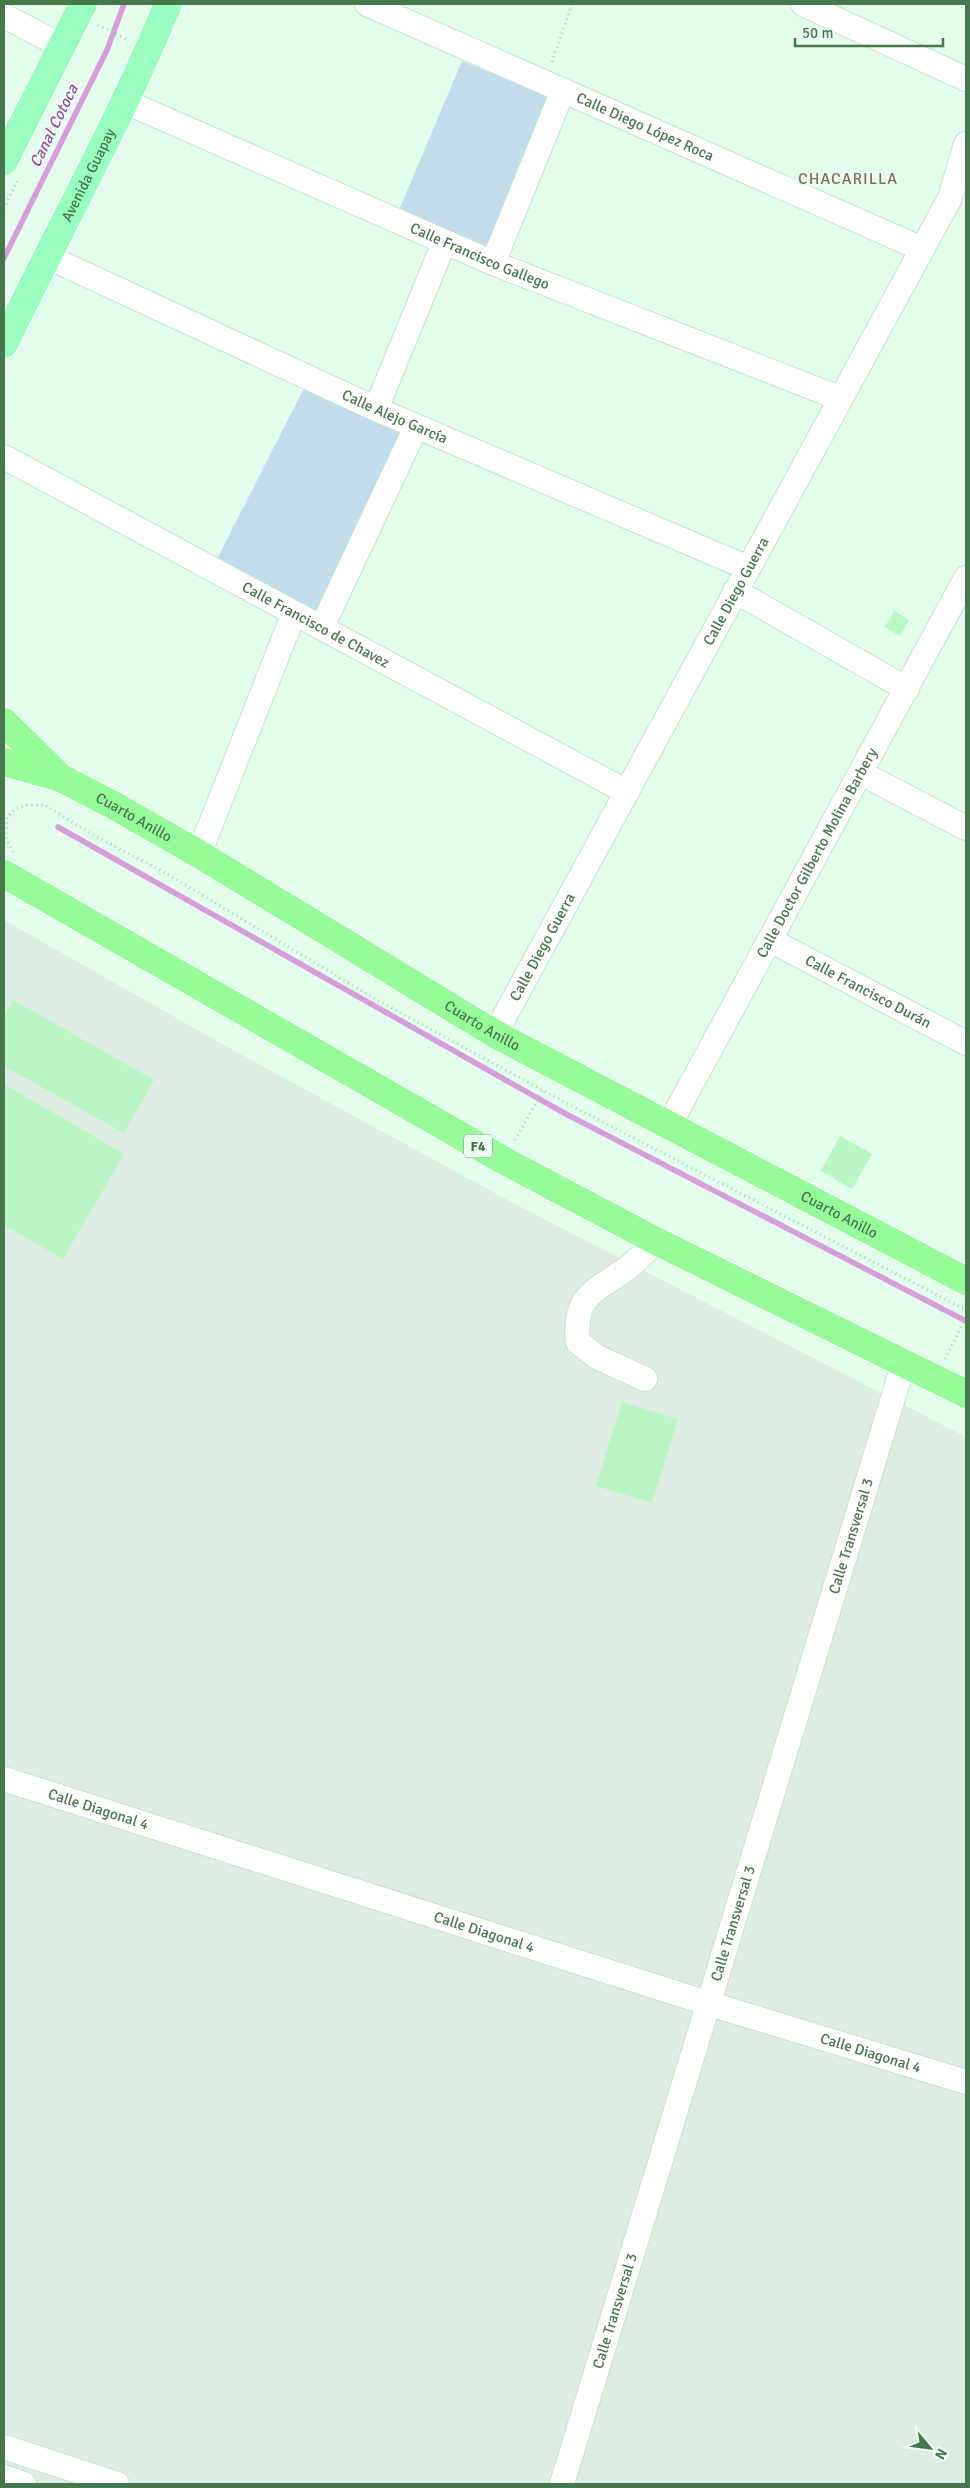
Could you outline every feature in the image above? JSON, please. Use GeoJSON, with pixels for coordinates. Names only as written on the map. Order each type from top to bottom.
{"type":"FeatureCollection","features":[{"type":"Feature","properties":{"kind":"highway"},"geometry":{"type":"LineString","coordinates":[[4,722],[61,778]]}},
{"type":"Feature","properties":{"kind":"highway","name":"Cuarto Anillo"},"geometry":{"type":"LineString","coordinates":[[4,762],[61,778],[198,854],[495,1034],[668,1127],[966,1282]]}},
{"type":"Feature","properties":{"kind":"highway","name":"F4"},"geometry":{"type":"LineString","coordinates":[[4,874],[503,1160],[656,1241],[966,1394]]}},
{"type":"Feature","properties":{"kind":"main road"},"geometry":{"type":"LineString","coordinates":[[4,161],[82,4]]}},
{"type":"Feature","properties":{"kind":"main road","name":"Avenida Guapay"},"geometry":{"type":"LineString","coordinates":[[4,344],[46,256],[126,102],[168,4]]}},
{"type":"Feature","properties":{"kind":"street","name":"Calle Diego López Roca"},"geometry":{"type":"LineString","coordinates":[[367,4],[922,249]]}},
{"type":"Feature","properties":{"kind":"street"},"geometry":{"type":"LineString","coordinates":[[803,4],[966,79]]}},
{"type":"Feature","properties":{"kind":"street"},"geometry":{"type":"LineString","coordinates":[[4,16],[62,46]]}},
{"type":"Feature","properties":{"kind":"street"},"geometry":{"type":"LineString","coordinates":[[493,263],[554,86]]}},
{"type":"Feature","properties":{"kind":"street","name":"Calle Francisco Gallego"},"geometry":{"type":"LineString","coordinates":[[126,102],[444,243],[839,398]]}},
{"type":"Feature","properties":{"kind":"street","name":"Calle Diego Guerra"},"geometry":{"type":"LineString","coordinates":[[495,1034],[839,398],[922,249],[958,202],[966,144]]}},
{"type":"Feature","properties":{"kind":"street"},"geometry":{"type":"LineString","coordinates":[[376,409],[444,243]]}},
{"type":"Feature","properties":{"kind":"street","name":"Calle Alejo García"},"geometry":{"type":"LineString","coordinates":[[46,256],[416,427],[748,568]]}},
{"type":"Feature","properties":{"kind":"street"},"geometry":{"type":"LineString","coordinates":[[322,627],[416,427]]}},
{"type":"Feature","properties":{"kind":"street","name":"Calle Francisco de Chavez"},"geometry":{"type":"LineString","coordinates":[[4,457],[627,792]]}},
{"type":"Feature","properties":{"kind":"street","name":"Calle Doctor Gilberto Molina Barbery"},"geometry":{"type":"LineString","coordinates":[[668,1127],[907,689],[959,612],[966,578]]}},
{"type":"Feature","properties":{"kind":"street"},"geometry":{"type":"LineString","coordinates":[[735,591],[907,689]]}},
{"type":"Feature","properties":{"kind":"street"},"geometry":{"type":"LineString","coordinates":[[198,854],[294,613]]}},
{"type":"Feature","properties":{"kind":"street"},"geometry":{"type":"LineString","coordinates":[[861,772],[966,828]]}},
{"type":"Feature","properties":{"kind":"street","name":"Calle Francisco Durán"},"geometry":{"type":"LineString","coordinates":[[770,940],[966,1043]]}},
{"type":"Feature","properties":{"kind":"street"},"geometry":{"type":"LineString","coordinates":[[646,1379],[597,1358],[578,1342],[576,1322],[584,1302],[596,1288],[626,1269],[656,1241]]}},
{"type":"Feature","properties":{"kind":"street","name":"Calle Transversal 3"},"geometry":{"type":"LineString","coordinates":[[562,2484],[707,2003],[904,1362]]}},
{"type":"Feature","properties":{"kind":"street","name":"Calle Diagonal 4"},"geometry":{"type":"LineString","coordinates":[[4,1779],[707,2003],[966,2082]]}},
{"type":"Feature","properties":{"kind":"street"},"geometry":{"type":"LineString","coordinates":[[4,2446],[118,2484]]}},
{"type":"Feature","properties":{"kind":"street"},"geometry":{"type":"LineString","coordinates":[[4,2478],[24,2484]]}},
{"type":"Feature","properties":{"kind":"path"},"geometry":{"type":"LineString","coordinates":[[554,86],[572,4]]}},
{"type":"Feature","properties":{"kind":"path"},"geometry":{"type":"LineString","coordinates":[[99,26],[128,40]]}},
{"type":"Feature","properties":{"kind":"path"},"geometry":{"type":"LineString","coordinates":[[514,1141],[543,1090]]}},
{"type":"Feature","properties":{"kind":"path"},"geometry":{"type":"LineString","coordinates":[[946,1358],[966,1317]]}},
{"type":"Feature","properties":{"kind":"shaded area"},"geometry":{"type":"Polygon","coordinates":[[[462,61],[551,98],[488,248],[399,210],[462,61]]]}},
{"type":"Feature","properties":{"kind":"shaded area"},"geometry":{"type":"Polygon","coordinates":[[[304,388],[408,432],[320,616],[215,563],[304,388]]]}},
{"type":"Feature","properties":{"kind":"shaded area"},"geometry":{"type":"Polygon","coordinates":[[[4,920],[222,1044],[515,1204],[966,1437],[966,2484],[4,2484],[4,920]]]}},
{"type":"Feature","properties":{"kind":"building"},"geometry":{"type":"Polygon","coordinates":[[[894,611],[909,620],[900,636],[885,627],[894,611]]]}},
{"type":"Feature","properties":{"kind":"building"},"geometry":{"type":"Polygon","coordinates":[[[13,1000],[154,1080],[124,1133],[4,1066],[4,1018],[13,1000]]]}},
{"type":"Feature","properties":{"kind":"building"},"geometry":{"type":"Polygon","coordinates":[[[4,1084],[124,1154],[63,1259],[4,1225],[4,1084]]]}},
{"type":"Feature","properties":{"kind":"building"},"geometry":{"type":"Polygon","coordinates":[[[840,1136],[872,1154],[852,1189],[821,1171],[840,1136]]]}},
{"type":"Feature","properties":{"kind":"building"},"geometry":{"type":"Polygon","coordinates":[[[622,1402],[678,1419],[652,1503],[596,1486],[622,1402]]]}},
{"type":"Feature","properties":{"kind":"waterway","name":"Canal Cotoca"},"geometry":{"type":"LineString","coordinates":[[4,258],[107,50],[124,4]]}},
{"type":"Feature","properties":{"kind":"waterway"},"geometry":{"type":"LineString","coordinates":[[58,827],[564,1113],[966,1321]]}},
{"type":"Feature","properties":{"kind":"district","name":"CHACARILLA"},"geometry":{"type":"Point","coordinates":[848,179]}}]}
